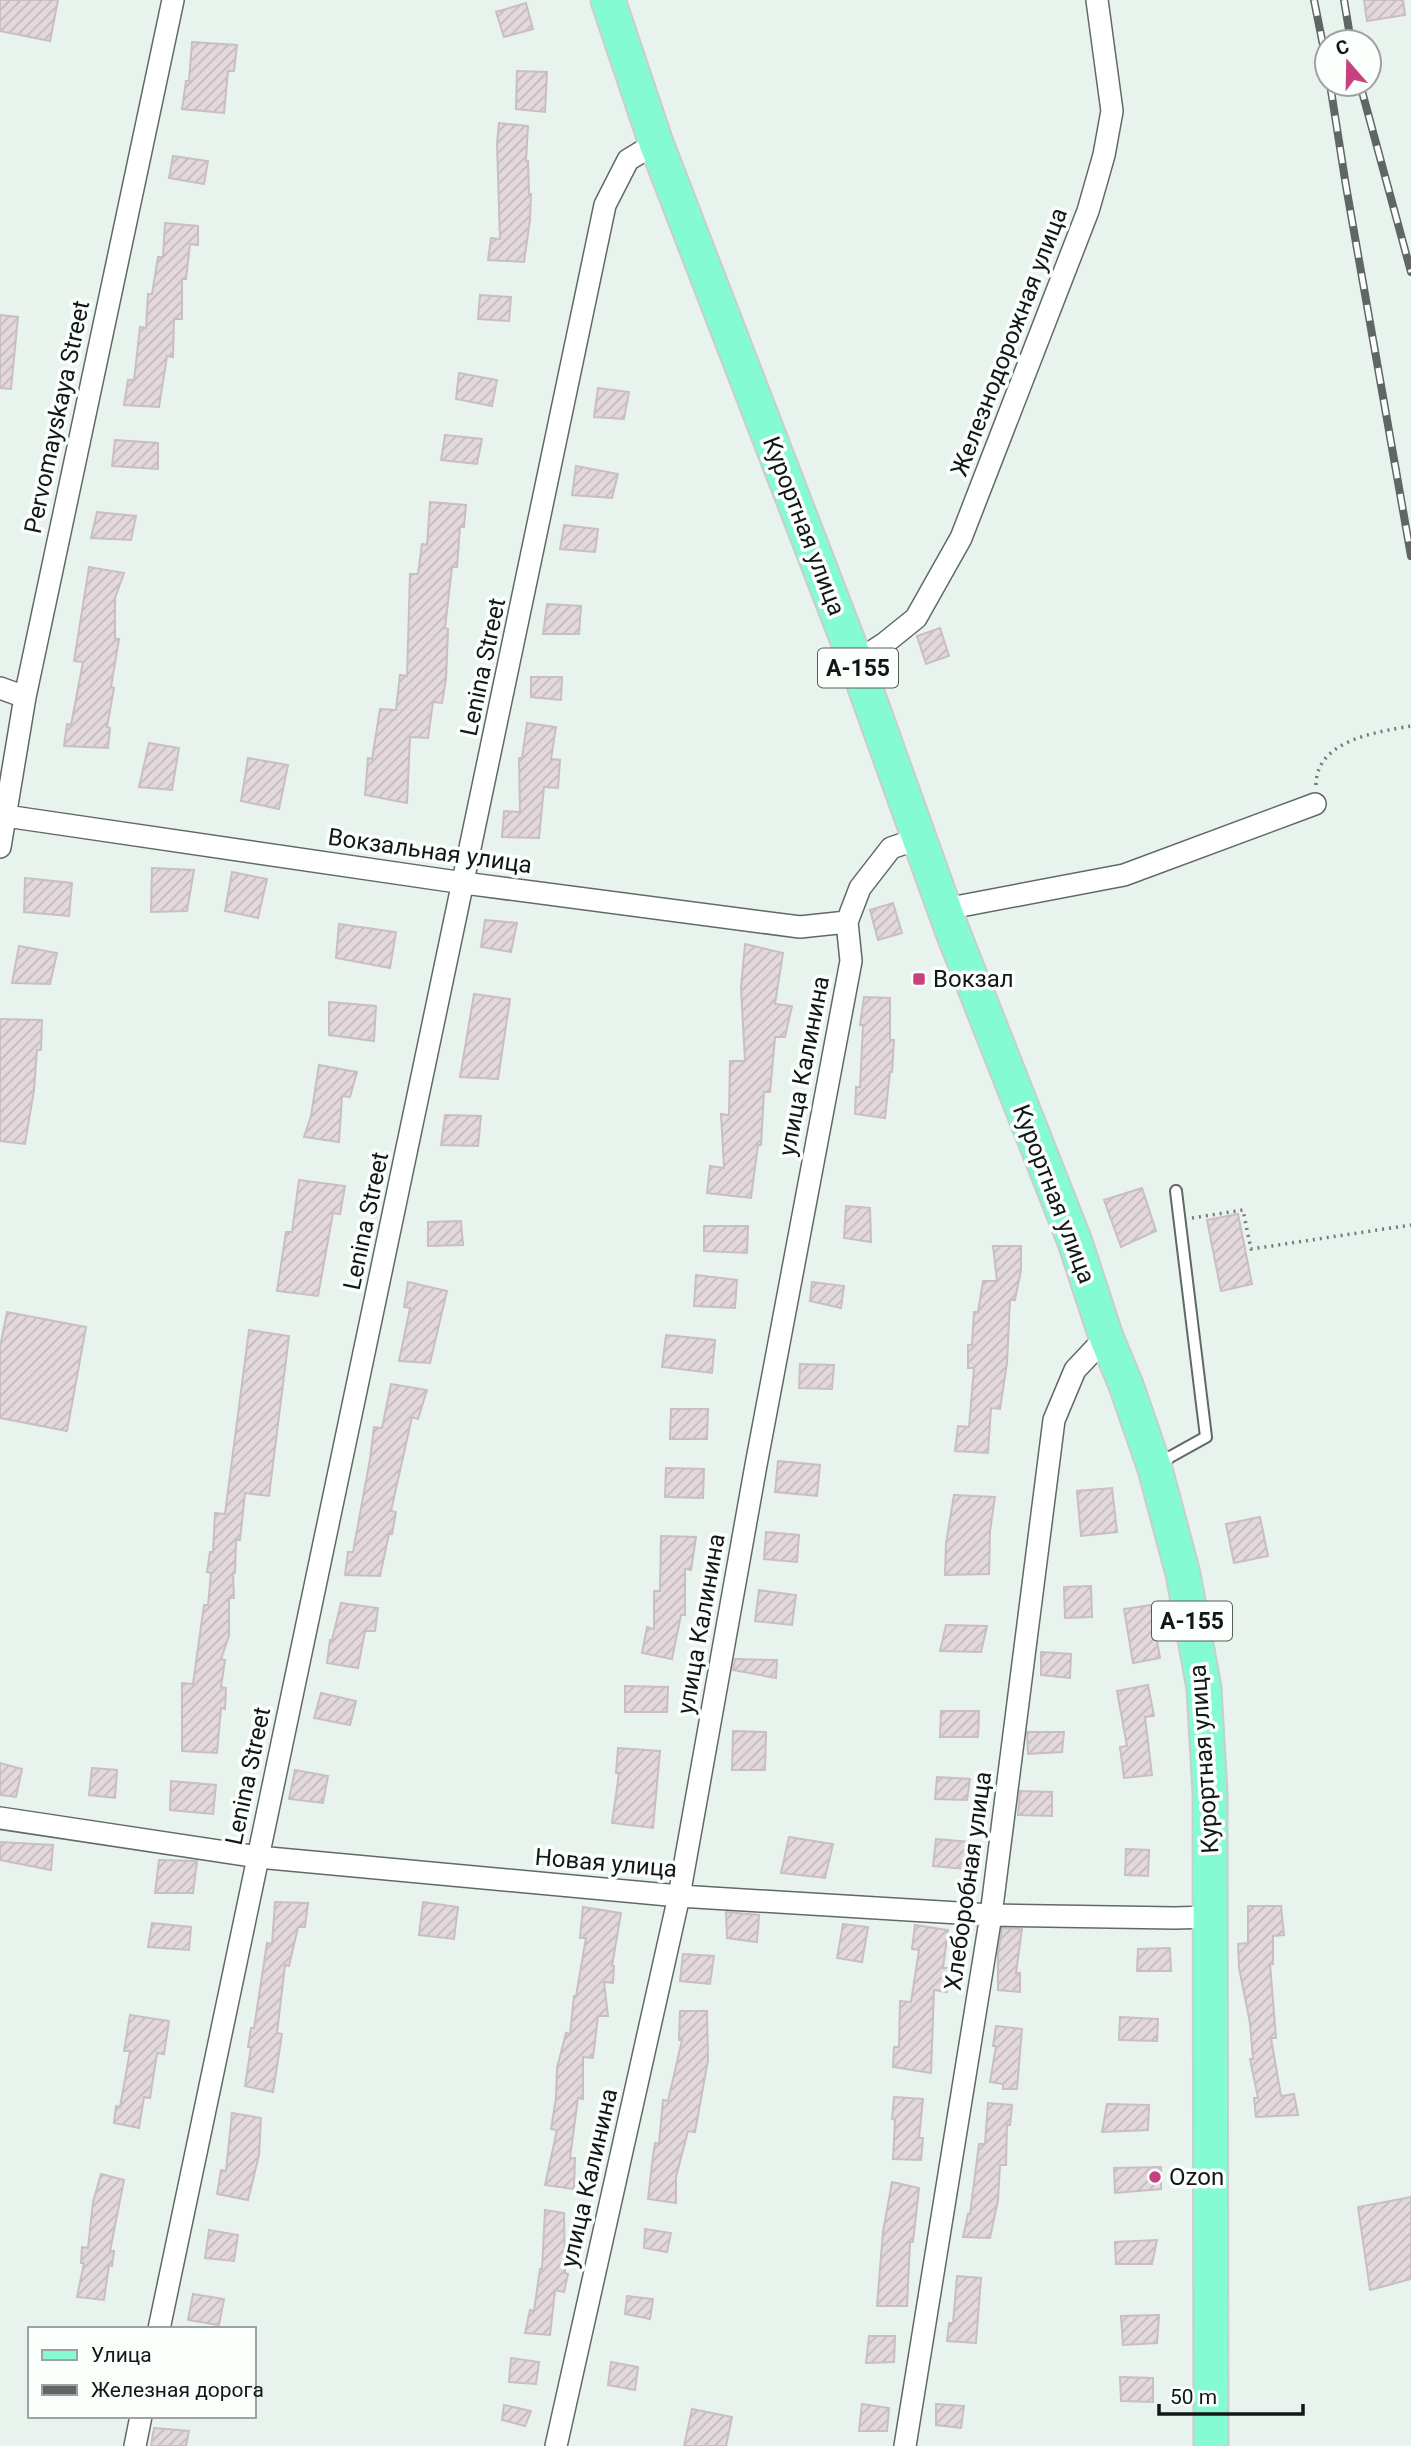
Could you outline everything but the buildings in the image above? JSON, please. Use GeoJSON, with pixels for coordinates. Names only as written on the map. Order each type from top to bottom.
{"type":"FeatureCollection","features":[{"type":"Feature","properties":{"kind":"main road","name":"Курортная улица"},"geometry":{"type":"LineString","coordinates":[[608,0],[656,143],[856,662],[944,909],[1074,1242],[1155,1469],[1183,1574],[1204,1688],[1209,1793],[1211,2446]]}},
{"type":"Feature","properties":{"kind":"street","name":"Pervomayskaya Street"},"geometry":{"type":"LineString","coordinates":[[0,847],[25,696],[173,0]]}},
{"type":"Feature","properties":{"kind":"street","name":"Железнодорожная улица"},"geometry":{"type":"LineString","coordinates":[[856,662],[885,643],[915,618],[961,538],[1088,211],[1104,155],[1112,111],[1097,0]]}},
{"type":"Feature","properties":{"kind":"street","name":"Lenina Street"},"geometry":{"type":"LineString","coordinates":[[159,2327],[605,205],[628,160],[656,143]]}},
{"type":"Feature","properties":{"kind":"street"},"geometry":{"type":"LineString","coordinates":[[0,688],[25,696]]}},
{"type":"Feature","properties":{"kind":"street"},"geometry":{"type":"LineString","coordinates":[[944,909],[1124,875],[1315,804]]}},
{"type":"Feature","properties":{"kind":"street","name":"Вокзальная улица"},"geometry":{"type":"LineString","coordinates":[[6,816],[464,883],[800,927],[847,922]]}},
{"type":"Feature","properties":{"kind":"street","name":"улица Калинина"},"geometry":{"type":"LineString","coordinates":[[556,2446],[679,1896],[756,1465],[851,961],[847,922],[860,888],[891,848],[920,838]]}},
{"type":"Feature","properties":{"kind":"street","name":"Хлеборобная улица"},"geometry":{"type":"LineString","coordinates":[[905,2446],[991,1915],[1054,1420],[1075,1370],[1106,1337]]}},
{"type":"Feature","properties":{"kind":"street","name":"Новая улица"},"geometry":{"type":"LineString","coordinates":[[0,1818],[258,1857],[679,1896],[991,1915],[1211,1917]]}},
{"type":"Feature","properties":{"kind":"street"},"geometry":{"type":"LineString","coordinates":[[135,2446],[141,2418]]}},
{"type":"Feature","properties":{"kind":"lane"},"geometry":{"type":"LineString","coordinates":[[1155,1469],[1170,1457],[1206,1437],[1176,1191]]}},
{"type":"Feature","properties":{"kind":"path"},"geometry":{"type":"LineString","coordinates":[[1315,804],[1316,777],[1329,753],[1355,739],[1411,726]]}},
{"type":"Feature","properties":{"kind":"path"},"geometry":{"type":"LineString","coordinates":[[1180,1220],[1243,1210],[1251,1249],[1411,1225]]}},
{"type":"Feature","properties":{"kind":"railway"},"geometry":{"type":"LineString","coordinates":[[1314,0],[1320,28]]}},
{"type":"Feature","properties":{"kind":"railway"},"geometry":{"type":"LineString","coordinates":[[1344,0],[1349,28]]}},
{"type":"Feature","properties":{"kind":"railway"},"geometry":{"type":"LineString","coordinates":[[1332,98],[1411,556]]}},
{"type":"Feature","properties":{"kind":"railway"},"geometry":{"type":"LineString","coordinates":[[1364,98],[1411,272]]}},
{"type":"Feature","properties":{"kind":"place","name":"Вокзал"},"geometry":{"type":"Point","coordinates":[919,979]}},
{"type":"Feature","properties":{"kind":"place","name":"Ozon"},"geometry":{"type":"Point","coordinates":[1155,2177]}}]}
